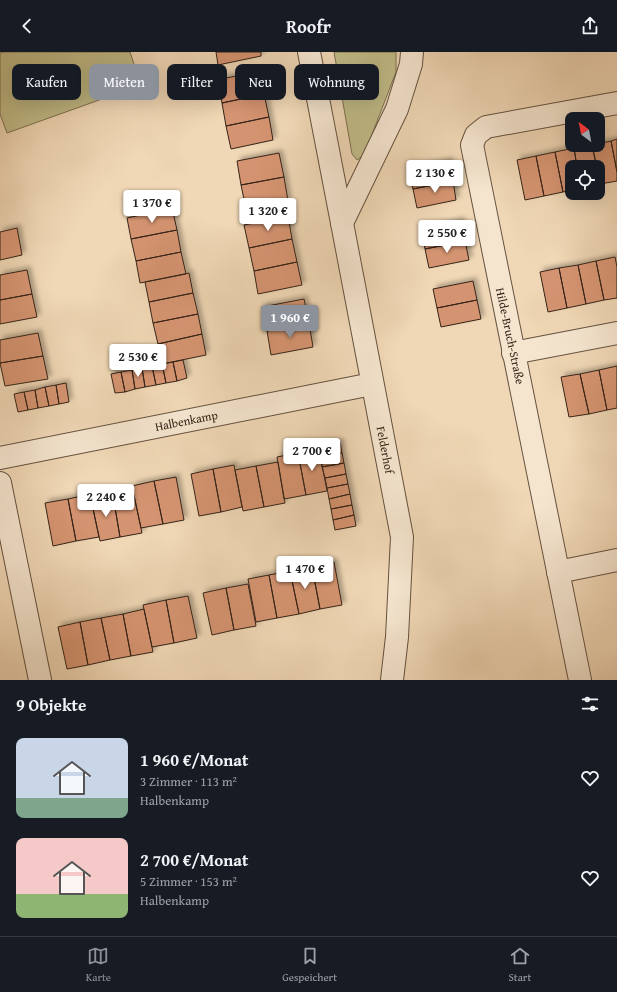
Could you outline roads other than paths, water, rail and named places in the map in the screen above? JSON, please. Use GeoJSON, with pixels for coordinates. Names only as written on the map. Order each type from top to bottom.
{"type":"FeatureCollection","features":[{"type":"Feature","properties":{"kind":"street","name":"Felderhof"},"geometry":{"type":"LineString","coordinates":[[309,52],[402,537],[397,637],[392,680]]}},
{"type":"Feature","properties":{"kind":"street"},"geometry":{"type":"LineString","coordinates":[[342,223],[397,109],[411,64],[412,52]]}},
{"type":"Feature","properties":{"kind":"street","name":"Hilde-Bruch-Straße"},"geometry":{"type":"LineString","coordinates":[[580,680],[473,157],[472,146],[476,135],[486,127],[617,103]]}},
{"type":"Feature","properties":{"kind":"street"},"geometry":{"type":"LineString","coordinates":[[513,353],[617,333]]}},
{"type":"Feature","properties":{"kind":"street","name":"Halbenkamp"},"geometry":{"type":"LineString","coordinates":[[0,458],[372,384]]}},
{"type":"Feature","properties":{"kind":"street"},"geometry":{"type":"LineString","coordinates":[[0,484],[40,680]]}},
{"type":"Feature","properties":{"kind":"street"},"geometry":{"type":"LineString","coordinates":[[558,572],[617,560]]}}]}
